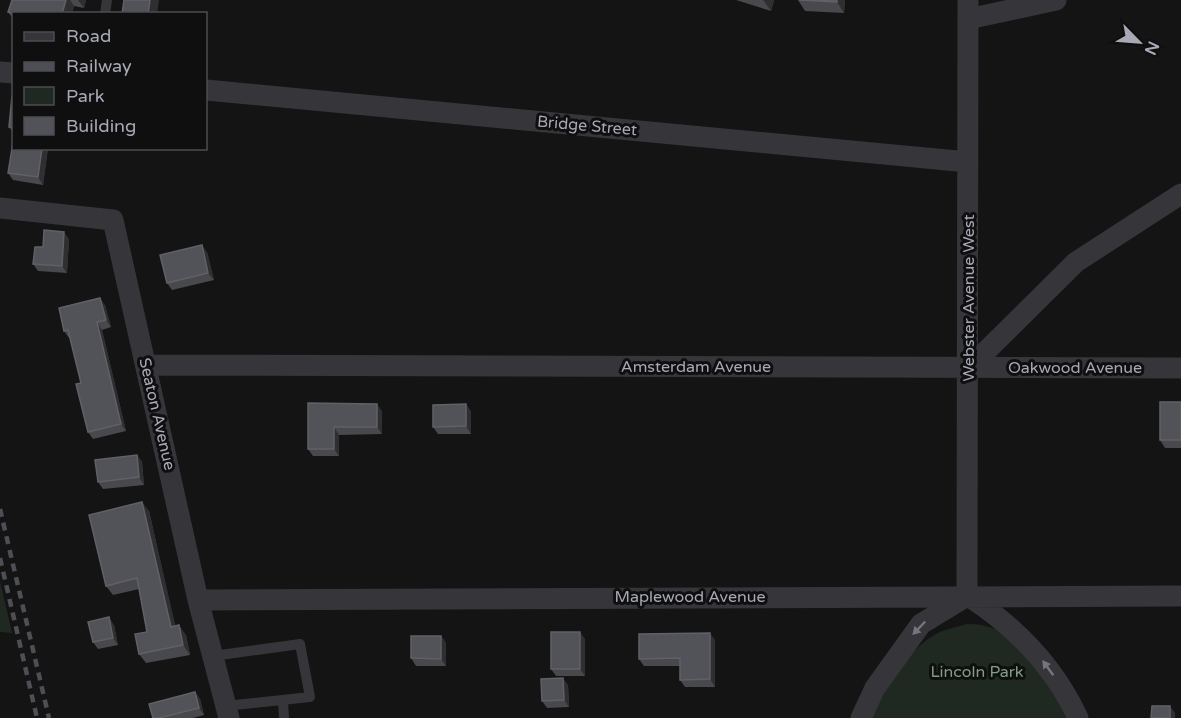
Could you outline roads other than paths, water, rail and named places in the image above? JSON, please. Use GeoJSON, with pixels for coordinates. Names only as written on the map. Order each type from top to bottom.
{"type":"FeatureCollection","features":[{"type":"Feature","properties":{"kind":"street"},"geometry":{"type":"LineString","coordinates":[[968,9],[1056,0]]}},
{"type":"Feature","properties":{"kind":"street","name":"Webster Avenue West"},"geometry":{"type":"LineString","coordinates":[[968,9],[968,596]]}},
{"type":"Feature","properties":{"kind":"street","name":"Bridge Street"},"geometry":{"type":"LineString","coordinates":[[207,90],[968,162]]}},
{"type":"Feature","properties":{"kind":"street"},"geometry":{"type":"LineString","coordinates":[[969,368],[1076,262],[1181,194]]}},
{"type":"Feature","properties":{"kind":"street","name":"Seaton Avenue"},"geometry":{"type":"LineString","coordinates":[[0,208],[113,220],[198,600],[227,712]]}},
{"type":"Feature","properties":{"kind":"street","name":"Amsterdam Avenue"},"geometry":{"type":"LineString","coordinates":[[147,365],[969,368]]}},
{"type":"Feature","properties":{"kind":"street","name":"Oakwood Avenue"},"geometry":{"type":"LineString","coordinates":[[969,368],[1181,368]]}},
{"type":"Feature","properties":{"kind":"street"},"geometry":{"type":"LineString","coordinates":[[861,718],[875,688],[921,624],[968,596],[1000,616],[1023,638],[1062,688],[1078,718]]}},
{"type":"Feature","properties":{"kind":"street","name":"Maplewood Avenue"},"geometry":{"type":"LineString","coordinates":[[198,600],[1181,596]]}},
{"type":"Feature","properties":{"kind":"lane"},"geometry":{"type":"LineString","coordinates":[[213,656],[300,644],[310,697],[283,700],[227,712]]}},
{"type":"Feature","properties":{"kind":"lane"},"geometry":{"type":"LineString","coordinates":[[283,700],[284,718]]}},
{"type":"Feature","properties":{"kind":"railway"},"geometry":{"type":"LineString","coordinates":[[0,509],[49,718]]}},
{"type":"Feature","properties":{"kind":"railway"},"geometry":{"type":"LineString","coordinates":[[0,558],[37,718]]}},
{"type":"Feature","properties":{"kind":"park label","name":"Lincoln Park"},"geometry":{"type":"Point","coordinates":[977,672]}}]}
